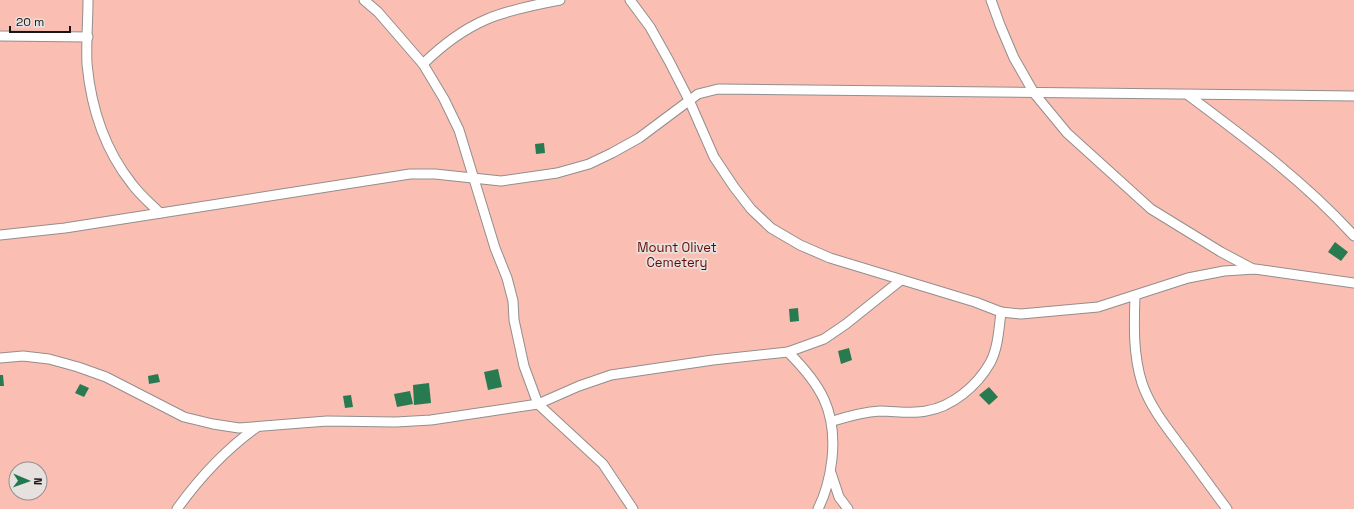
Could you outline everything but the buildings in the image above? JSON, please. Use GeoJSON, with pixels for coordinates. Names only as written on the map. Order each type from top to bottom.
{"type":"FeatureCollection","features":[{"type":"Feature","properties":{"kind":"lane"},"geometry":{"type":"LineString","coordinates":[[88,0],[87,62],[91,94],[100,126],[114,158],[133,185],[160,213]]}},
{"type":"Feature","properties":{"kind":"lane"},"geometry":{"type":"LineString","coordinates":[[364,0],[383,18],[423,64],[444,99],[459,130],[495,248],[507,278],[513,300],[514,320],[524,366],[538,404],[603,464],[633,509]]}},
{"type":"Feature","properties":{"kind":"lane"},"geometry":{"type":"LineString","coordinates":[[423,64],[439,48],[462,31],[490,16],[521,7],[560,0]]}},
{"type":"Feature","properties":{"kind":"lane"},"geometry":{"type":"LineString","coordinates":[[628,0],[650,27],[689,100],[714,157],[747,204],[772,228],[800,245],[830,258],[974,302],[1001,312],[1022,314],[1098,307],[1188,278],[1224,271],[1255,269],[1354,283]]}},
{"type":"Feature","properties":{"kind":"lane"},"geometry":{"type":"LineString","coordinates":[[991,0],[1014,58],[1034,93],[1067,133],[1151,209],[1221,252],[1255,269]]}},
{"type":"Feature","properties":{"kind":"lane"},"geometry":{"type":"LineString","coordinates":[[0,36],[88,37]]}},
{"type":"Feature","properties":{"kind":"lane"},"geometry":{"type":"LineString","coordinates":[[1,236],[29,233],[410,174],[474,177],[501,181],[557,173],[589,164],[639,138],[698,94],[718,89],[1354,96]]}},
{"type":"Feature","properties":{"kind":"lane"},"geometry":{"type":"LineString","coordinates":[[1188,95],[1296,178],[1336,216],[1354,236]]}},
{"type":"Feature","properties":{"kind":"lane"},"geometry":{"type":"LineString","coordinates":[[0,358],[23,356],[56,361],[106,377],[184,417],[239,428],[327,421],[396,422],[431,420],[538,404],[579,386],[611,375],[713,360],[788,352],[824,339],[846,324],[901,280]]}},
{"type":"Feature","properties":{"kind":"lane"},"geometry":{"type":"LineString","coordinates":[[1135,296],[1134,334],[1137,361],[1142,384],[1152,405],[1169,431],[1227,509]]}},
{"type":"Feature","properties":{"kind":"lane"},"geometry":{"type":"LineString","coordinates":[[833,421],[865,412],[925,411],[942,406],[959,397],[976,381],[990,362],[997,339],[1001,312]]}},
{"type":"Feature","properties":{"kind":"lane"},"geometry":{"type":"LineString","coordinates":[[788,352],[816,384],[827,404],[833,421],[834,446],[831,473],[824,496],[818,509]]}},
{"type":"Feature","properties":{"kind":"lane"},"geometry":{"type":"LineString","coordinates":[[177,509],[197,482],[217,460],[235,442],[257,427]]}},
{"type":"Feature","properties":{"kind":"lane"},"geometry":{"type":"LineString","coordinates":[[831,473],[839,497],[848,509]]}},
{"type":"Feature","properties":{"kind":"green space","name":"Mount Olivet Cemetery"},"geometry":{"type":"Polygon","coordinates":[[[0,0],[1354,0],[1354,509],[0,509],[0,0]]]}}]}
